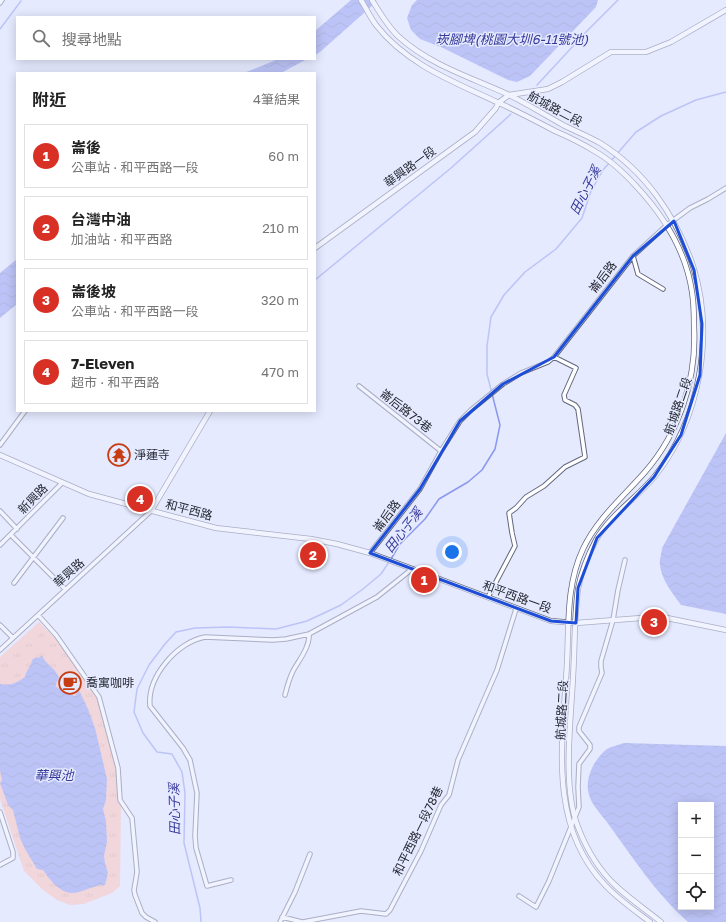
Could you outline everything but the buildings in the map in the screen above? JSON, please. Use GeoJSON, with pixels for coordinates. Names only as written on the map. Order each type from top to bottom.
{"type":"FeatureCollection","features":[{"type":"Feature","properties":{"kind":"street","name":"航城路二段"},"geometry":{"type":"LineString","coordinates":[[361,0],[376,25],[401,51],[433,72],[498,102],[597,152],[616,166],[648,199],[668,226],[684,264],[692,292],[695,331],[694,357],[687,392],[681,412],[656,458],[598,523],[581,552],[570,590],[568,623],[562,785],[571,829],[580,850],[592,870],[621,901],[650,922]]}},
{"type":"Feature","properties":{"kind":"street","name":"航城路二段"},"geometry":{"type":"LineString","coordinates":[[372,0],[382,18],[397,36],[425,57],[446,68],[509,95],[603,145],[635,170],[657,196],[674,221],[694,270],[700,294],[703,345],[700,375],[691,408],[681,435],[668,458],[654,477],[612,520],[597,538],[585,565],[578,588],[576,623],[570,783],[577,825],[588,848],[600,867],[614,884],[661,922]]}},
{"type":"Feature","properties":{"kind":"street"},"geometry":{"type":"LineString","coordinates":[[509,95],[548,89],[611,52],[646,52],[671,42],[726,10]]}},
{"type":"Feature","properties":{"kind":"street","name":"華興路一段"},"geometry":{"type":"LineString","coordinates":[[316,247],[475,132],[496,108],[498,102],[509,95]]}},
{"type":"Feature","properties":{"kind":"street","name":"崙后路"},"geometry":{"type":"LineString","coordinates":[[370,553],[420,489],[460,421],[503,384],[520,373],[548,362],[554,357],[610,283],[633,256],[690,208],[726,188]]}},
{"type":"Feature","properties":{"kind":"street"},"geometry":{"type":"LineString","coordinates":[[633,256],[638,274],[663,289]]}},
{"type":"Feature","properties":{"kind":"street"},"geometry":{"type":"LineString","coordinates":[[488,597],[515,546],[509,513],[526,497],[544,486],[566,467],[585,457],[578,409],[575,405],[565,400],[564,395],[576,368],[554,357]]}},
{"type":"Feature","properties":{"kind":"street","name":"崙后路73巷"},"geometry":{"type":"LineString","coordinates":[[359,386],[441,451]]}},
{"type":"Feature","properties":{"kind":"street"},"geometry":{"type":"LineString","coordinates":[[0,445],[24,412]]}},
{"type":"Feature","properties":{"kind":"street"},"geometry":{"type":"LineString","coordinates":[[151,511],[209,412]]}},
{"type":"Feature","properties":{"kind":"street","name":"和平西路"},"geometry":{"type":"LineString","coordinates":[[0,455],[89,494],[216,528],[311,539],[338,544],[370,553],[400,565]]}},
{"type":"Feature","properties":{"kind":"street","name":"新興路"},"geometry":{"type":"LineString","coordinates":[[0,545],[62,483]]}},
{"type":"Feature","properties":{"kind":"street"},"geometry":{"type":"LineString","coordinates":[[0,511],[5,514],[17,529]]}},
{"type":"Feature","properties":{"kind":"street","name":"華興路"},"geometry":{"type":"LineString","coordinates":[[0,650],[151,511]]}},
{"type":"Feature","properties":{"kind":"street"},"geometry":{"type":"LineString","coordinates":[[14,583],[63,518]]}},
{"type":"Feature","properties":{"kind":"street"},"geometry":{"type":"LineString","coordinates":[[11,535],[65,590]]}},
{"type":"Feature","properties":{"kind":"street"},"geometry":{"type":"LineString","coordinates":[[0,537],[4,541]]}},
{"type":"Feature","properties":{"kind":"street"},"geometry":{"type":"LineString","coordinates":[[519,896],[536,906],[549,882],[579,807],[579,764],[590,749],[590,746],[579,731],[579,727],[602,673],[601,660],[613,620],[625,560]]}},
{"type":"Feature","properties":{"kind":"street","name":"和平西路一段"},"geometry":{"type":"LineString","coordinates":[[400,565],[551,621],[576,623],[654,617],[667,618],[726,630]]}},
{"type":"Feature","properties":{"kind":"street"},"geometry":{"type":"LineString","coordinates":[[231,880],[207,886],[196,848],[195,836],[197,793],[190,760],[183,748],[150,706],[149,697],[151,688],[173,654],[198,639],[205,637],[273,640],[309,634],[377,596],[412,569]]}},
{"type":"Feature","properties":{"kind":"street","name":"和平西路一段78巷"},"geometry":{"type":"LineString","coordinates":[[282,917],[303,922],[361,912],[386,914],[390,910],[421,851],[441,805],[449,795],[458,760],[497,670],[516,609]]}},
{"type":"Feature","properties":{"kind":"street"},"geometry":{"type":"LineString","coordinates":[[38,615],[56,635],[100,697],[118,768],[120,800],[132,818],[137,872],[134,890],[135,895],[142,913],[146,918],[156,922]]}},
{"type":"Feature","properties":{"kind":"street"},"geometry":{"type":"LineString","coordinates":[[0,625],[13,638]]}},
{"type":"Feature","properties":{"kind":"street"},"geometry":{"type":"LineString","coordinates":[[285,695],[289,679],[310,638],[309,634]]}},
{"type":"Feature","properties":{"kind":"street"},"geometry":{"type":"LineString","coordinates":[[0,812],[2,824],[13,852],[13,858],[0,865]]}},
{"type":"Feature","properties":{"kind":"street"},"geometry":{"type":"LineString","coordinates":[[280,922],[295,892],[310,854]]}},
{"type":"Feature","properties":{"kind":"highlighted area"},"geometry":{"type":"Polygon","coordinates":[[[674,221],[694,270],[702,324],[700,375],[681,435],[654,477],[597,538],[578,588],[576,623],[551,621],[370,553],[420,489],[460,421],[503,384],[554,357],[633,256],[674,221]]]}},
{"type":"Feature","properties":{"kind":"green space","name":"華興池"},"geometry":{"type":"Polygon","coordinates":[[[39,622],[56,639],[100,704],[117,766],[118,797],[121,806],[120,886],[112,893],[84,904],[70,905],[57,900],[43,890],[24,871],[0,799],[0,657],[39,622]]]}},
{"type":"Feature","properties":{"kind":"water"},"geometry":{"type":"Polygon","coordinates":[[[351,0],[376,0],[373,5],[316,54],[316,30],[351,0]]]}},
{"type":"Feature","properties":{"kind":"water","name":"崁腳埤(桃園大圳6-11號池)"},"geometry":{"type":"Polygon","coordinates":[[[417,0],[598,0],[596,7],[530,76],[517,82],[508,80],[443,48],[420,39],[411,30],[407,18],[412,5],[417,0]]]}},
{"type":"Feature","properties":{"kind":"water"},"geometry":{"type":"Polygon","coordinates":[[[276,60],[305,60],[283,72],[246,72],[276,60]]]}},
{"type":"Feature","properties":{"kind":"water"},"geometry":{"type":"Polygon","coordinates":[[[16,260],[16,305],[0,318],[0,273],[16,260]]]}},
{"type":"Feature","properties":{"kind":"water"},"geometry":{"type":"Polygon","coordinates":[[[726,433],[726,614],[681,605],[665,581],[660,563],[662,548],[726,433]]]}},
{"type":"Feature","properties":{"kind":"water","name":"華興池"},"geometry":{"type":"Polygon","coordinates":[[[41,656],[59,678],[55,686],[60,689],[65,686],[71,691],[71,695],[75,696],[78,691],[80,692],[95,728],[107,779],[106,800],[103,809],[106,821],[107,842],[104,856],[108,873],[105,885],[96,886],[76,893],[63,891],[43,870],[37,869],[20,838],[13,810],[8,805],[0,783],[2,780],[0,771],[0,684],[13,684],[25,677],[32,660],[41,656]]]}},
{"type":"Feature","properties":{"kind":"water"},"geometry":{"type":"Polygon","coordinates":[[[624,743],[726,746],[726,922],[688,922],[656,888],[598,811],[589,795],[589,776],[598,758],[602,753],[611,747],[624,743]]]}},
{"type":"Feature","properties":{"kind":"waterway"},"geometry":{"type":"LineString","coordinates":[[537,85],[618,0]]}},
{"type":"Feature","properties":{"kind":"waterway"},"geometry":{"type":"LineString","coordinates":[[0,29],[21,1]]}},
{"type":"Feature","properties":{"kind":"waterway","name":"田心子溪"},"geometry":{"type":"LineString","coordinates":[[391,559],[400,544],[425,519],[439,499],[468,482],[482,470],[495,449],[500,425],[487,374],[487,346],[491,317],[504,295],[525,272],[556,249],[582,218],[591,191],[603,170],[636,132],[661,116],[696,100],[726,92]]}},
{"type":"Feature","properties":{"kind":"waterway"},"geometry":{"type":"LineString","coordinates":[[316,279],[451,168],[511,114]]}},
{"type":"Feature","properties":{"kind":"waterway","name":"田心子溪"},"geometry":{"type":"LineString","coordinates":[[201,922],[200,908],[184,843],[185,793],[182,772],[172,754],[157,752],[143,733],[134,712],[137,689],[149,665],[176,632],[195,628],[229,627],[276,629],[307,621],[341,605],[381,574],[389,562]]}},
{"type":"Feature","properties":{"kind":"place","name":"淨蓮寺"},"geometry":{"type":"Point","coordinates":[119,455]}},
{"type":"Feature","properties":{"kind":"place","name":"7-Eleven"},"geometry":{"type":"Point","coordinates":[140,499]}},
{"type":"Feature","properties":{"kind":"place","name":"台灣中油"},"geometry":{"type":"Point","coordinates":[313,555]}},
{"type":"Feature","properties":{"kind":"place","name":"崙後"},"geometry":{"type":"Point","coordinates":[424,580]}},
{"type":"Feature","properties":{"kind":"place","name":"崙後坡"},"geometry":{"type":"Point","coordinates":[654,622]}},
{"type":"Feature","properties":{"kind":"place","name":"喬寓咖啡"},"geometry":{"type":"Point","coordinates":[70,683]}}]}
